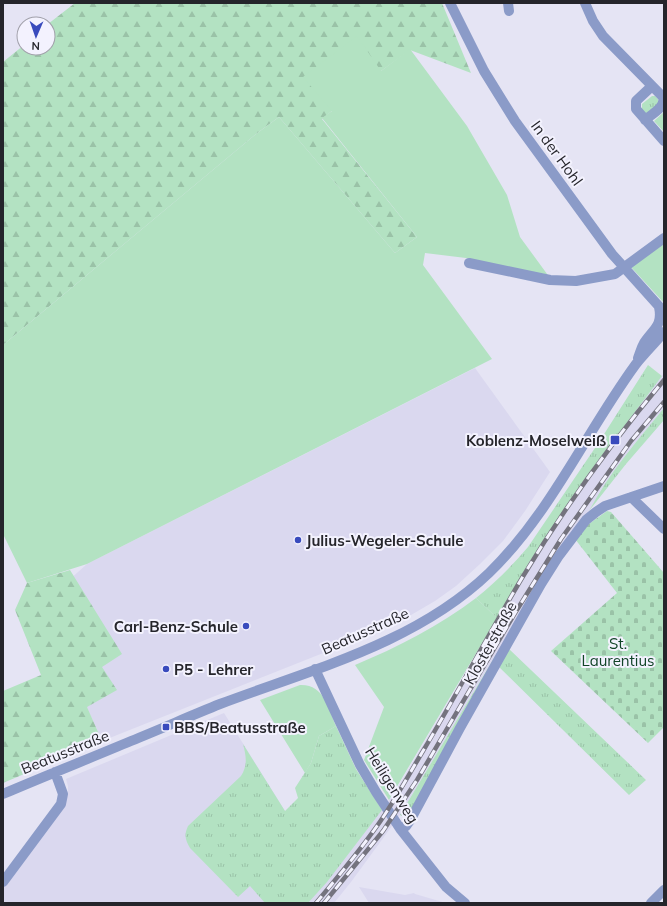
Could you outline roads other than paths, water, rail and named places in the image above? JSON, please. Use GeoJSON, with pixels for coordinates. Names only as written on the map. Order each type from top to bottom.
{"type":"FeatureCollection","features":[{"type":"Feature","properties":{"kind":"street","name":"In der Hohl"},"geometry":{"type":"LineString","coordinates":[[450,3],[484,71],[515,121],[580,211],[624,268],[661,310],[660,316],[662,323]]}},
{"type":"Feature","properties":{"kind":"street"},"geometry":{"type":"LineString","coordinates":[[585,3],[593,21],[603,36],[662,97],[662,105],[645,120]]}},
{"type":"Feature","properties":{"kind":"street"},"geometry":{"type":"LineString","coordinates":[[652,86],[636,101],[636,109],[664,141]]}},
{"type":"Feature","properties":{"kind":"street"},"geometry":{"type":"LineString","coordinates":[[469,263],[550,280],[567,281],[615,274],[664,238]]}},
{"type":"Feature","properties":{"kind":"street","name":"Beatusstraße"},"geometry":{"type":"LineString","coordinates":[[637,363],[642,347],[662,323]]}},
{"type":"Feature","properties":{"kind":"street","name":"Beatusstraße"},"geometry":{"type":"LineString","coordinates":[[3,794],[215,706],[369,649],[418,625],[455,602],[490,571],[520,540],[533,523],[637,363],[664,332]]}},
{"type":"Feature","properties":{"kind":"street","name":"Klosterstraße"},"geometry":{"type":"LineString","coordinates":[[401,830],[409,822],[417,809],[460,728],[541,584],[558,557],[586,520],[605,506],[664,486]]}},
{"type":"Feature","properties":{"kind":"street"},"geometry":{"type":"LineString","coordinates":[[631,497],[664,529]]}},
{"type":"Feature","properties":{"kind":"street","name":"Heiligenweg"},"geometry":{"type":"LineString","coordinates":[[315,669],[360,765],[376,792],[401,830],[446,887],[465,903]]}},
{"type":"Feature","properties":{"kind":"street"},"geometry":{"type":"LineString","coordinates":[[3,882],[61,804],[63,794],[55,772]]}},
{"type":"Feature","properties":{"kind":"street"},"geometry":{"type":"LineString","coordinates":[[651,903],[664,890]]}},
{"type":"Feature","properties":{"kind":"railway"},"geometry":{"type":"LineString","coordinates":[[316,903],[340,875],[389,808],[436,730],[509,599],[555,526],[607,451],[664,380]]}},
{"type":"Feature","properties":{"kind":"railway"},"geometry":{"type":"LineString","coordinates":[[324,903],[383,831],[417,780],[515,613],[561,539],[631,441],[664,402]]}},
{"type":"Feature","properties":{"kind":"place","name":"Koblenz-Moselweiß"},"geometry":{"type":"Point","coordinates":[615,440]}},
{"type":"Feature","properties":{"kind":"place","name":"Julius-Wegeler-Schule"},"geometry":{"type":"Point","coordinates":[298,540]}},
{"type":"Feature","properties":{"kind":"place","name":"Carl-Benz-Schule"},"geometry":{"type":"Point","coordinates":[246,626]}},
{"type":"Feature","properties":{"kind":"place","name":"P5 - Lehrer"},"geometry":{"type":"Point","coordinates":[166,669]}},
{"type":"Feature","properties":{"kind":"place","name":"BBS/Beatusstraße"},"geometry":{"type":"Point","coordinates":[166,727]}},
{"type":"Feature","properties":{"kind":"park label","name":"St. Laurentius"},"geometry":{"type":"Point","coordinates":[618,652]}}]}
